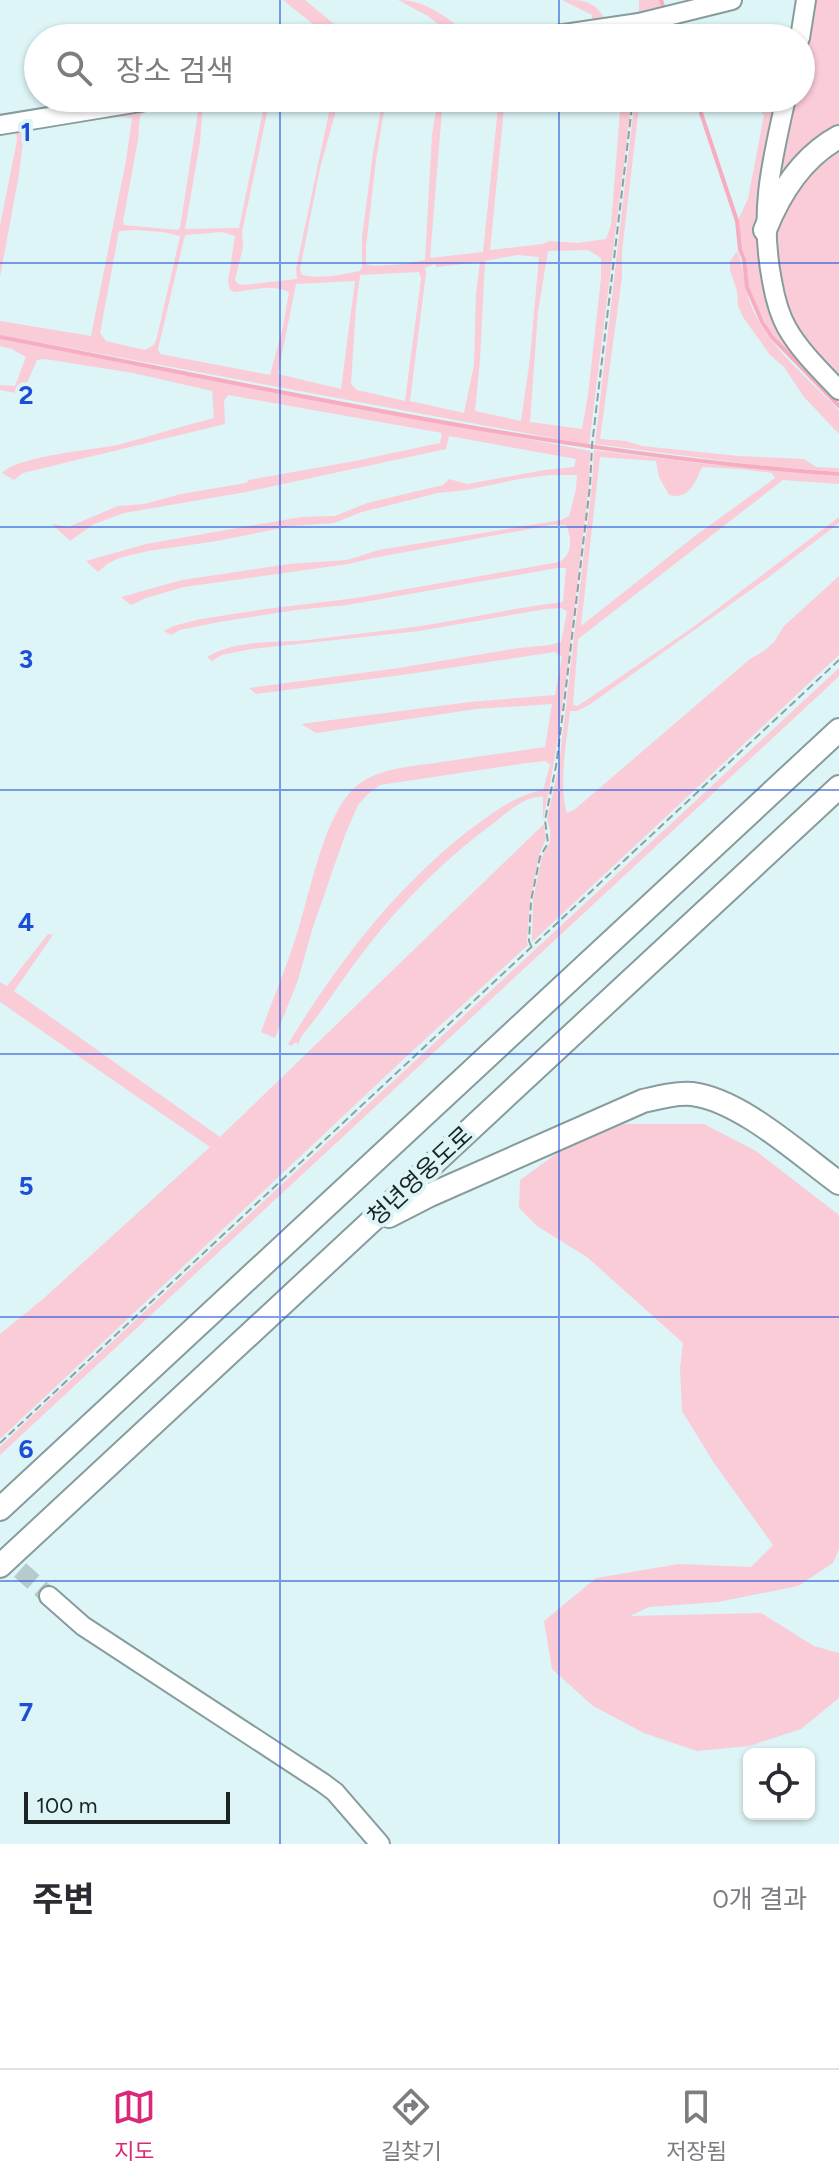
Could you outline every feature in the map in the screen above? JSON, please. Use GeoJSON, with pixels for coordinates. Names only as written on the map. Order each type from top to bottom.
{"type":"FeatureCollection","features":[{"type":"Feature","properties":{"kind":"highway"},"geometry":{"type":"LineString","coordinates":[[765,230],[775,206],[794,176],[818,151],[839,137]]}},
{"type":"Feature","properties":{"kind":"highway","name":"청년영웅도로"},"geometry":{"type":"LineString","coordinates":[[0,1509],[839,730]]}},
{"type":"Feature","properties":{"kind":"highway","name":"청년영웅도로"},"geometry":{"type":"LineString","coordinates":[[0,1566],[839,787]]}},
{"type":"Feature","properties":{"kind":"highway"},"geometry":{"type":"LineString","coordinates":[[348,1243],[404,1207],[643,1101],[668,1095],[692,1094],[715,1099],[737,1110],[839,1183]]}},
{"type":"Feature","properties":{"kind":"street"},"geometry":{"type":"LineString","coordinates":[[632,24],[732,0]]}},
{"type":"Feature","properties":{"kind":"street"},"geometry":{"type":"LineString","coordinates":[[802,24],[806,0]]}},
{"type":"Feature","properties":{"kind":"street"},"geometry":{"type":"LineString","coordinates":[[0,125],[79,112]]}},
{"type":"Feature","properties":{"kind":"street"},"geometry":{"type":"LineString","coordinates":[[783,112],[765,212],[771,278],[782,318],[789,331],[839,390]]}},
{"type":"Feature","properties":{"kind":"street"},"geometry":{"type":"LineString","coordinates":[[49,1596],[83,1626],[335,1792],[380,1844]]}},
{"type":"Feature","properties":{"kind":"path"},"geometry":{"type":"LineString","coordinates":[[531,948],[531,901],[540,857],[548,843],[545,820],[566,688],[631,112]]}},
{"type":"Feature","properties":{"kind":"path"},"geometry":{"type":"LineString","coordinates":[[0,1443],[839,660]]}},
{"type":"Feature","properties":{"kind":"shaded area"},"geometry":{"type":"Polygon","coordinates":[[[283,0],[305,0],[334,24],[313,24],[283,0]]]}},
{"type":"Feature","properties":{"kind":"shaded area"},"geometry":{"type":"Polygon","coordinates":[[[398,0],[419,3],[455,24],[438,24],[398,0]]]}},
{"type":"Feature","properties":{"kind":"shaded area"},"geometry":{"type":"Polygon","coordinates":[[[562,0],[587,2],[597,8],[605,19],[639,11],[639,0],[660,0],[663,6],[673,7],[636,19],[604,24],[556,24],[592,19],[592,15],[562,0]]]}},
{"type":"Feature","properties":{"kind":"shaded area"},"geometry":{"type":"Polygon","coordinates":[[[811,0],[839,0],[839,129],[776,191],[790,112],[815,112],[815,24],[809,24],[811,0]]]}},
{"type":"Feature","properties":{"kind":"shaded area"},"geometry":{"type":"Polygon","coordinates":[[[94,112],[145,112],[140,116],[124,225],[177,230],[180,228],[198,112],[202,112],[185,229],[239,228],[263,112],[267,112],[235,280],[244,285],[297,279],[296,269],[329,112],[336,112],[320,168],[300,269],[302,275],[331,276],[360,271],[380,112],[384,112],[366,247],[366,264],[374,266],[425,260],[436,112],[442,112],[430,258],[483,252],[498,112],[504,112],[490,250],[549,241],[578,243],[606,239],[611,225],[620,112],[630,112],[589,445],[0,335],[0,321],[91,336],[132,118],[63,123],[24,132],[0,277],[0,226],[17,140],[16,133],[0,134],[0,127],[94,112]],[[119,231],[100,333],[106,341],[145,350],[154,345],[157,337],[180,236],[163,232],[119,231]],[[222,232],[185,235],[158,349],[160,354],[270,375],[289,292],[269,288],[230,290],[228,282],[235,236],[222,232]],[[588,250],[548,251],[538,312],[530,422],[582,429],[601,258],[588,250]],[[517,255],[485,261],[475,411],[521,421],[539,257],[517,255]],[[480,262],[437,267],[434,264],[425,268],[410,401],[464,413],[474,365],[480,262]],[[419,272],[360,275],[351,384],[357,390],[405,401],[421,279],[419,272]],[[355,281],[296,284],[278,374],[341,389],[355,281]]]}},
{"type":"Feature","properties":{"kind":"shaded area"},"geometry":{"type":"Polygon","coordinates":[[[633,112],[638,112],[622,251],[622,277],[600,439],[738,456],[804,459],[816,467],[839,468],[839,472],[756,465],[595,444],[633,112]]]}},
{"type":"Feature","properties":{"kind":"shaded area"},"geometry":{"type":"Polygon","coordinates":[[[761,112],[780,112],[767,293],[839,396],[839,401],[770,331],[748,284],[738,220],[748,199],[764,115],[761,112]]]}},
{"type":"Feature","properties":{"kind":"shaded area"},"geometry":{"type":"Polygon","coordinates":[[[839,144],[839,380],[797,336],[778,280],[774,237],[777,220],[814,162],[839,144]]]}},
{"type":"Feature","properties":{"kind":"shaded area"},"geometry":{"type":"Polygon","coordinates":[[[737,251],[758,320],[790,361],[839,410],[839,434],[804,397],[743,317],[730,270],[730,262],[737,251]]]}},
{"type":"Feature","properties":{"kind":"shaded area"},"geometry":{"type":"Polygon","coordinates":[[[0,338],[590,451],[589,485],[569,653],[543,820],[543,797],[524,801],[477,835],[443,865],[367,947],[298,1045],[296,1042],[291,1046],[288,1044],[326,985],[391,903],[468,831],[513,801],[543,790],[550,765],[546,761],[527,763],[380,785],[368,794],[358,805],[345,835],[298,980],[275,1038],[261,1032],[295,940],[320,852],[339,808],[351,791],[365,780],[393,770],[545,747],[552,704],[476,709],[316,733],[301,724],[470,702],[555,695],[562,657],[555,652],[256,694],[249,688],[550,645],[561,642],[567,611],[561,608],[546,609],[419,631],[251,649],[222,655],[212,661],[207,657],[230,647],[406,628],[563,602],[566,568],[347,605],[219,622],[180,630],[171,635],[164,631],[201,619],[356,598],[559,562],[569,550],[568,530],[566,525],[551,525],[348,564],[184,587],[131,605],[121,597],[182,580],[289,564],[347,560],[379,550],[561,520],[569,516],[577,475],[519,479],[438,493],[362,512],[334,523],[292,526],[148,551],[119,558],[98,572],[86,561],[146,544],[301,517],[335,516],[367,503],[443,485],[449,479],[467,484],[574,467],[576,459],[449,436],[446,449],[246,492],[124,513],[94,524],[70,541],[52,524],[68,527],[118,506],[144,504],[440,443],[442,433],[228,395],[224,401],[225,424],[23,473],[14,480],[2,473],[23,462],[117,445],[214,418],[212,391],[133,373],[45,359],[37,360],[22,394],[0,390],[0,385],[15,386],[26,357],[0,346],[0,338]]]}},
{"type":"Feature","properties":{"kind":"shaded area"},"geometry":{"type":"Polygon","coordinates":[[[594,450],[839,476],[839,484],[783,480],[578,639],[573,705],[577,706],[692,628],[839,517],[839,523],[769,577],[589,705],[570,711],[563,777],[567,813],[750,659],[764,651],[784,626],[839,576],[839,655],[532,942],[533,900],[542,857],[550,842],[547,819],[559,765],[594,450]],[[600,457],[581,626],[695,536],[775,478],[772,473],[702,467],[686,493],[669,495],[659,477],[656,461],[600,457]]]}},
{"type":"Feature","properties":{"kind":"shaded area"},"geometry":{"type":"Polygon","coordinates":[[[839,668],[839,676],[833,682],[0,1455],[0,1447],[31,1417],[839,668]]]}},
{"type":"Feature","properties":{"kind":"shaded area"},"geometry":{"type":"Polygon","coordinates":[[[544,824],[546,838],[539,856],[530,902],[528,945],[0,1439],[0,1334],[43,1299],[210,1147],[0,1002],[0,982],[7,986],[48,934],[53,935],[14,991],[220,1137],[544,824]]]}},
{"type":"Feature","properties":{"kind":"shaded area"},"geometry":{"type":"Polygon","coordinates":[[[623,1124],[704,1124],[756,1151],[839,1215],[839,1549],[833,1563],[798,1586],[718,1602],[649,1607],[630,1616],[761,1613],[814,1646],[839,1653],[839,1698],[801,1729],[749,1746],[697,1751],[644,1733],[593,1706],[552,1669],[544,1621],[596,1578],[679,1564],[751,1567],[773,1545],[714,1463],[682,1411],[680,1368],[683,1343],[587,1257],[537,1226],[519,1208],[520,1180],[560,1151],[623,1124]]]}},
{"type":"Feature","properties":{"kind":"waterway"},"geometry":{"type":"LineString","coordinates":[[661,0],[663,6]]}},
{"type":"Feature","properties":{"kind":"waterway"},"geometry":{"type":"LineString","coordinates":[[701,112],[737,221],[747,287],[762,322],[772,337],[839,406]]}},
{"type":"Feature","properties":{"kind":"waterway"},"geometry":{"type":"LineString","coordinates":[[0,337],[523,436],[733,465],[839,474]]}},
{"type":"Feature","properties":{"kind":"tunnel"},"geometry":{"type":"LineString","coordinates":[[0,1552],[49,1596]]}}]}
